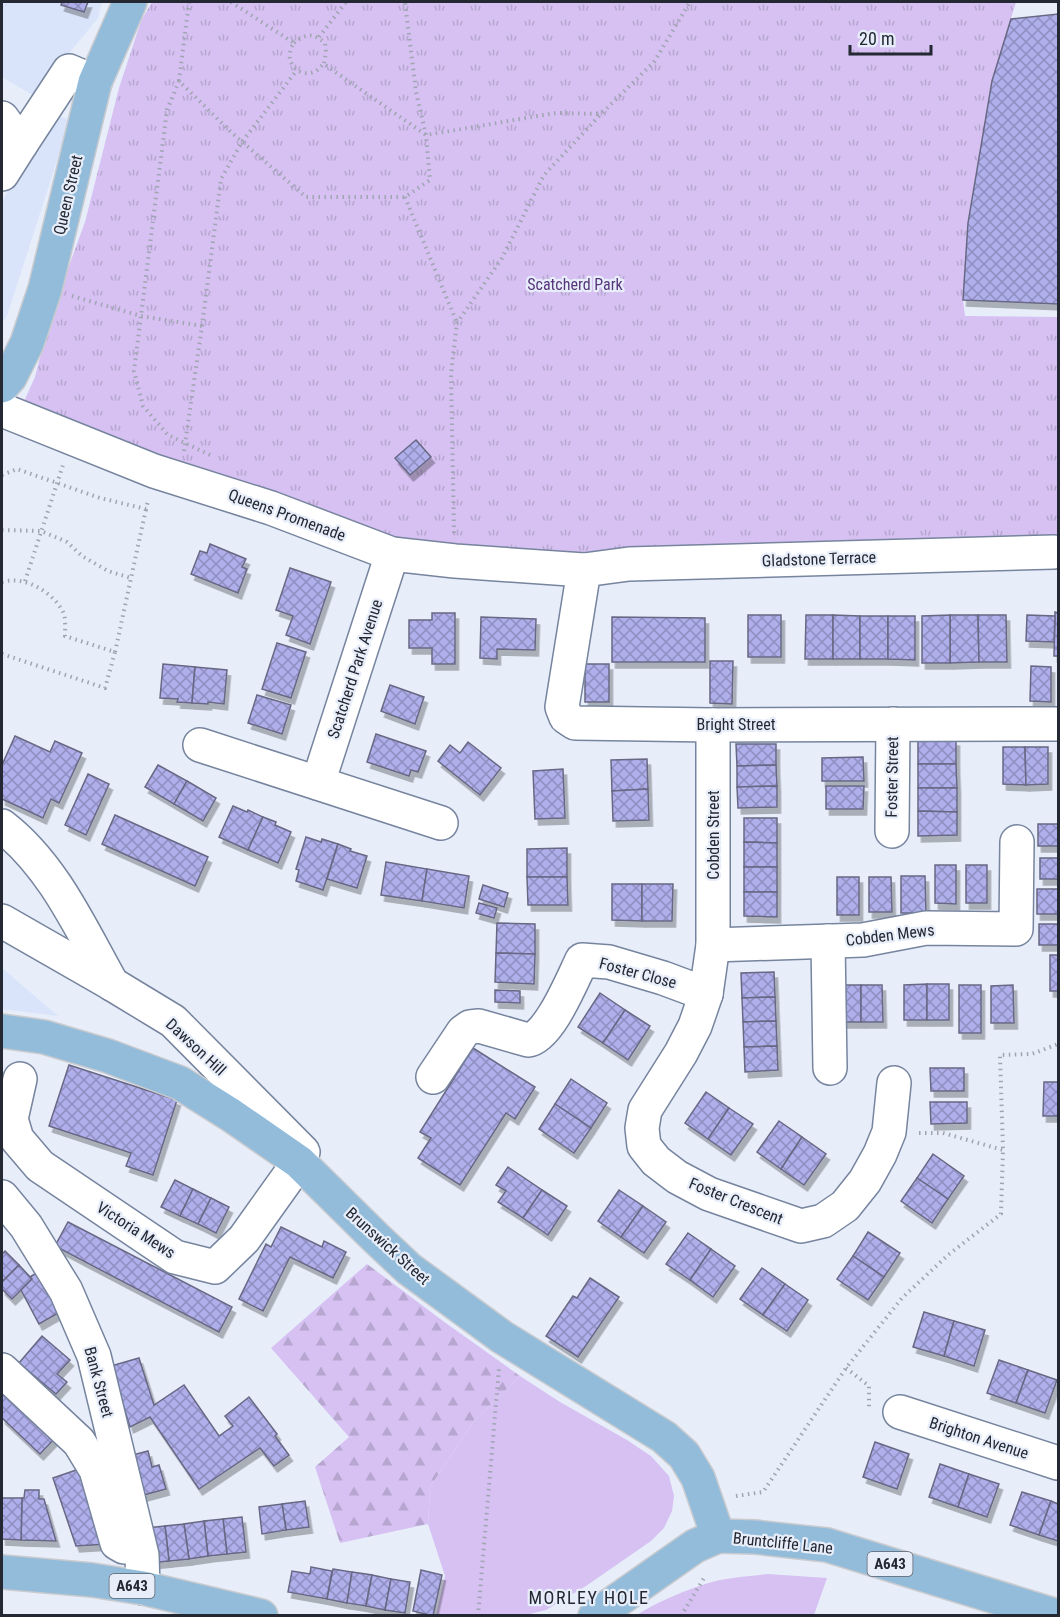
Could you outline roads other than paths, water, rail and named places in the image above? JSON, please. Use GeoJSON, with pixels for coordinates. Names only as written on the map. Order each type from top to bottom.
{"type":"FeatureCollection","features":[{"type":"Feature","properties":{"kind":"main road","name":"Queen Street"},"geometry":{"type":"LineString","coordinates":[[2,386],[10,376],[27,343],[45,289],[95,82],[130,2]]}},
{"type":"Feature","properties":{"kind":"main road","name":"Brunswick Street"},"geometry":{"type":"LineString","coordinates":[[2,1031],[44,1036],[108,1056],[180,1083],[299,1162],[409,1269],[502,1338],[664,1437],[684,1455],[698,1478],[718,1536]]}},
{"type":"Feature","properties":{"kind":"main road","name":"Bruntcliffe Lane"},"geometry":{"type":"LineString","coordinates":[[595,1616],[695,1546],[718,1536],[754,1537],[827,1545],[1057,1616]]}},
{"type":"Feature","properties":{"kind":"main road","name":"A643"},"geometry":{"type":"LineString","coordinates":[[2,1572],[92,1580],[143,1588],[261,1616]]}},
{"type":"Feature","properties":{"kind":"street"},"geometry":{"type":"LineString","coordinates":[[2,174],[11,131],[69,71],[95,82]]}},
{"type":"Feature","properties":{"kind":"street","name":"Queens Promenade"},"geometry":{"type":"LineString","coordinates":[[2,410],[167,475],[272,508],[392,554],[584,570]]}},
{"type":"Feature","properties":{"kind":"street","name":"Gladstone Terrace"},"geometry":{"type":"LineString","coordinates":[[584,570],[640,564],[1054,552]]}},
{"type":"Feature","properties":{"kind":"street","name":"Scatcherd Park Avenue"},"geometry":{"type":"LineString","coordinates":[[318,783],[392,554]]}},
{"type":"Feature","properties":{"kind":"street","name":"Bright Street"},"geometry":{"type":"LineString","coordinates":[[584,570],[562,706],[567,717],[575,723],[1059,724]]}},
{"type":"Feature","properties":{"kind":"street","name":"Foster Street"},"geometry":{"type":"LineString","coordinates":[[892,831],[893,724]]}},
{"type":"Feature","properties":{"kind":"street","name":"Cobden Street"},"geometry":{"type":"LineString","coordinates":[[713,725],[713,945]]}},
{"type":"Feature","properties":{"kind":"street"},"geometry":{"type":"LineString","coordinates":[[200,745],[441,824]]}},
{"type":"Feature","properties":{"kind":"street"},"geometry":{"type":"LineString","coordinates":[[2,826],[18,838],[42,865],[73,914],[112,984]]}},
{"type":"Feature","properties":{"kind":"street","name":"Cobden Mews"},"geometry":{"type":"LineString","coordinates":[[713,945],[863,940],[926,928],[1016,930],[1017,842]]}},
{"type":"Feature","properties":{"kind":"street","name":"Dawson Hill"},"geometry":{"type":"LineString","coordinates":[[2,921],[173,1021],[303,1152],[299,1162]]}},
{"type":"Feature","properties":{"kind":"street"},"geometry":{"type":"LineString","coordinates":[[828,941],[830,1068]]}},
{"type":"Feature","properties":{"kind":"street","name":"Foster Crescent"},"geometry":{"type":"LineString","coordinates":[[713,945],[706,994],[695,1026],[645,1110],[642,1128],[644,1146],[656,1161],[677,1177],[709,1194],[801,1226],[824,1221],[845,1206],[865,1181],[880,1154],[889,1132],[894,1083]]}},
{"type":"Feature","properties":{"kind":"street","name":"Foster Close"},"geometry":{"type":"LineString","coordinates":[[433,1077],[463,1032],[470,1027],[479,1026],[528,1040],[534,1039],[545,1028],[560,1006],[582,960],[609,962],[706,994]]}},
{"type":"Feature","properties":{"kind":"street","name":"Victoria Mews"},"geometry":{"type":"LineString","coordinates":[[20,1079],[11,1119],[17,1138],[39,1166],[175,1257],[215,1267],[244,1239],[299,1162]]}},
{"type":"Feature","properties":{"kind":"street","name":"Bank Street"},"geometry":{"type":"LineString","coordinates":[[2,1197],[26,1226],[66,1291],[94,1356],[142,1555],[143,1588]]}},
{"type":"Feature","properties":{"kind":"street"},"geometry":{"type":"LineString","coordinates":[[2,1370],[80,1442],[96,1470],[117,1544],[142,1555]]}},
{"type":"Feature","properties":{"kind":"street","name":"Brighton Avenue"},"geometry":{"type":"LineString","coordinates":[[900,1412],[1059,1463]]}},
{"type":"Feature","properties":{"kind":"district","name":"MORLEY HOLE"},"geometry":{"type":"Point","coordinates":[589,1597]}},
{"type":"Feature","properties":{"kind":"park label","name":"Scatcherd Park"},"geometry":{"type":"Point","coordinates":[575,284]}}]}
